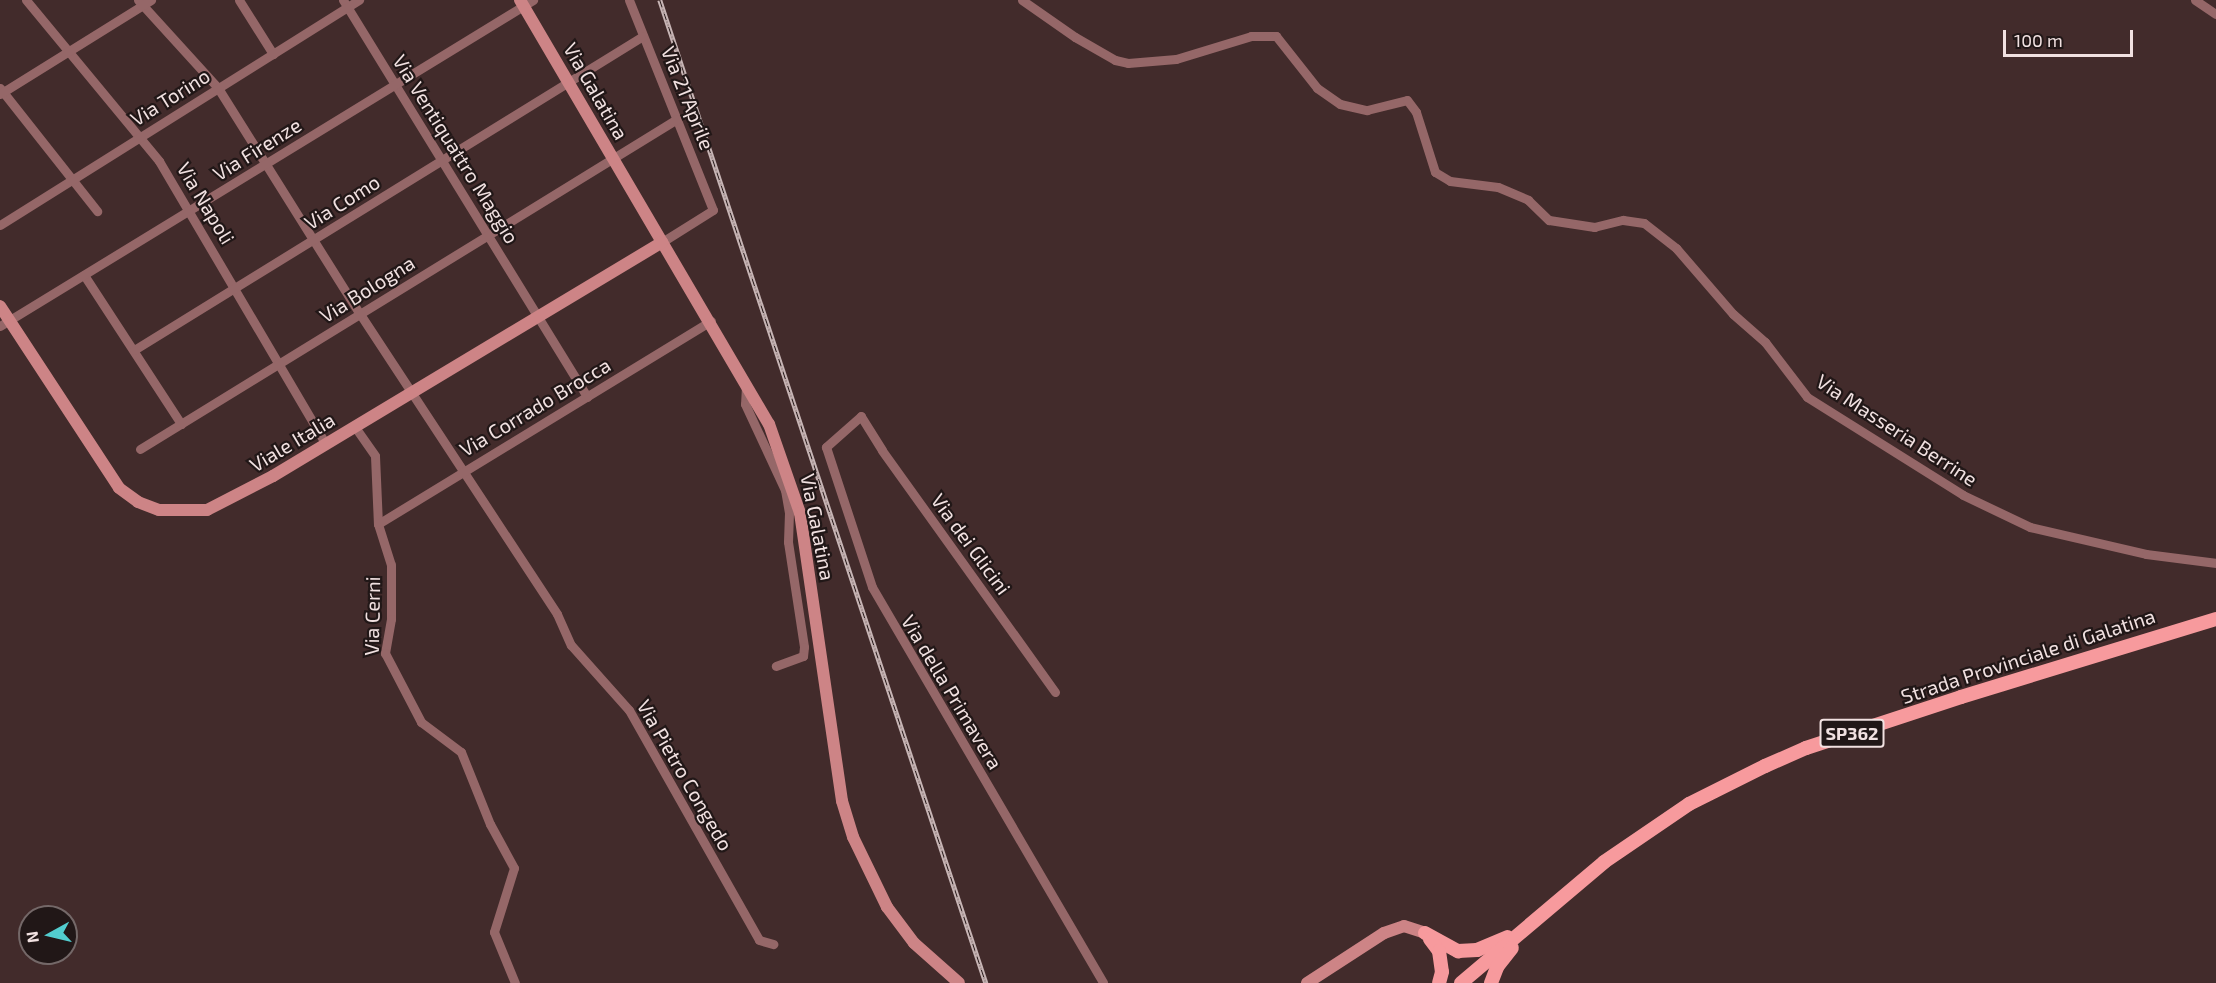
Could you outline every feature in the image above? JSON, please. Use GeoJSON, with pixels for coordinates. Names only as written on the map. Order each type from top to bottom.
{"type":"FeatureCollection","features":[{"type":"Feature","properties":{"kind":"main road","name":"Strada Provinciale di Galatina"},"geometry":{"type":"LineString","coordinates":[[1461,983],[1604,862],[1689,804],[1765,766],[1871,727],[2216,619]]}},
{"type":"Feature","properties":{"kind":"main road"},"geometry":{"type":"LineString","coordinates":[[1425,933],[1458,951],[1477,950],[1528,927]]}},
{"type":"Feature","properties":{"kind":"main road"},"geometry":{"type":"LineString","coordinates":[[1491,983],[1497,967],[1528,927]]}},
{"type":"Feature","properties":{"kind":"main road"},"geometry":{"type":"LineString","coordinates":[[1425,933],[1439,951],[1442,972],[1439,983]]}},
{"type":"Feature","properties":{"kind":"street","name":"Via Napoli"},"geometry":{"type":"LineString","coordinates":[[26,0],[140,137],[191,211],[326,445]]}},
{"type":"Feature","properties":{"kind":"street"},"geometry":{"type":"LineString","coordinates":[[239,0],[273,54]]}},
{"type":"Feature","properties":{"kind":"street","name":"Via Torino"},"geometry":{"type":"LineString","coordinates":[[0,225],[273,54],[345,4],[359,0]]}},
{"type":"Feature","properties":{"kind":"street","name":"Via 21 Aprile"},"geometry":{"type":"LineString","coordinates":[[629,0],[713,210],[662,242]]}},
{"type":"Feature","properties":{"kind":"street","name":"Via Masseria Berrine"},"geometry":{"type":"LineString","coordinates":[[1022,0],[1075,37],[1128,63],[1176,59],[1251,36],[1276,36],[1286,44],[1317,88],[1340,104],[1366,110],[1407,100],[1416,112],[1435,172],[1450,181],[1498,187],[1528,200],[1549,220],[1594,227],[1623,220],[1644,223],[1676,248],[1733,314],[1765,342],[1806,397],[1963,495],[2030,527],[2146,554],[2216,563]]}},
{"type":"Feature","properties":{"kind":"street"},"geometry":{"type":"LineString","coordinates":[[2195,0],[2216,14]]}},
{"type":"Feature","properties":{"kind":"street"},"geometry":{"type":"LineString","coordinates":[[97,211],[1,92],[144,2]]}},
{"type":"Feature","properties":{"kind":"street","name":"Via Pietro Congedo"},"geometry":{"type":"LineString","coordinates":[[144,2],[218,88],[360,314],[557,614],[578,655],[629,710],[759,940],[773,944]]}},
{"type":"Feature","properties":{"kind":"street","name":"Via Galatina"},"geometry":{"type":"LineString","coordinates":[[526,2],[612,159],[711,321],[769,424],[800,513],[842,801],[853,837],[887,907],[914,943],[959,983]]}},
{"type":"Feature","properties":{"kind":"street","name":"Via Firenze"},"geometry":{"type":"LineString","coordinates":[[4,323],[396,85],[526,2]]}},
{"type":"Feature","properties":{"kind":"street","name":"Via Ventiquattro Maggio"},"geometry":{"type":"LineString","coordinates":[[345,4],[444,160],[587,397]]}},
{"type":"Feature","properties":{"kind":"street","name":"Via Como"},"geometry":{"type":"LineString","coordinates":[[134,350],[643,36]]}},
{"type":"Feature","properties":{"kind":"street","name":"Via Bologna"},"geometry":{"type":"LineString","coordinates":[[140,449],[677,119]]}},
{"type":"Feature","properties":{"kind":"street","name":"Viale Italia"},"geometry":{"type":"LineString","coordinates":[[0,306],[4,323],[119,488],[138,502],[159,510],[207,510],[326,445],[662,242]]}},
{"type":"Feature","properties":{"kind":"street"},"geometry":{"type":"LineString","coordinates":[[84,275],[181,424]]}},
{"type":"Feature","properties":{"kind":"street","name":"Via Corrado Brocca"},"geometry":{"type":"LineString","coordinates":[[378,524],[711,321]]}},
{"type":"Feature","properties":{"kind":"street"},"geometry":{"type":"LineString","coordinates":[[747,384],[745,404],[784,490],[789,513],[788,542],[804,647],[803,656],[776,666]]}},
{"type":"Feature","properties":{"kind":"street","name":"Via dei Glicini"},"geometry":{"type":"LineString","coordinates":[[861,416],[882,450],[1055,692]]}},
{"type":"Feature","properties":{"kind":"street","name":"Via della Primavera"},"geometry":{"type":"LineString","coordinates":[[861,416],[826,447],[872,587],[1103,983]]}},
{"type":"Feature","properties":{"kind":"street","name":"Via Cerni"},"geometry":{"type":"LineString","coordinates":[[355,427],[375,456],[378,524],[391,565],[391,619],[385,653],[389,666],[421,722],[461,752],[490,824],[514,868],[494,932],[515,983]]}},
{"type":"Feature","properties":{"kind":"street"},"geometry":{"type":"LineString","coordinates":[[1307,983],[1384,933],[1404,926],[1425,933]]}},
{"type":"Feature","properties":{"kind":"railway"},"geometry":{"type":"LineString","coordinates":[[660,0],[986,983]]}}]}
